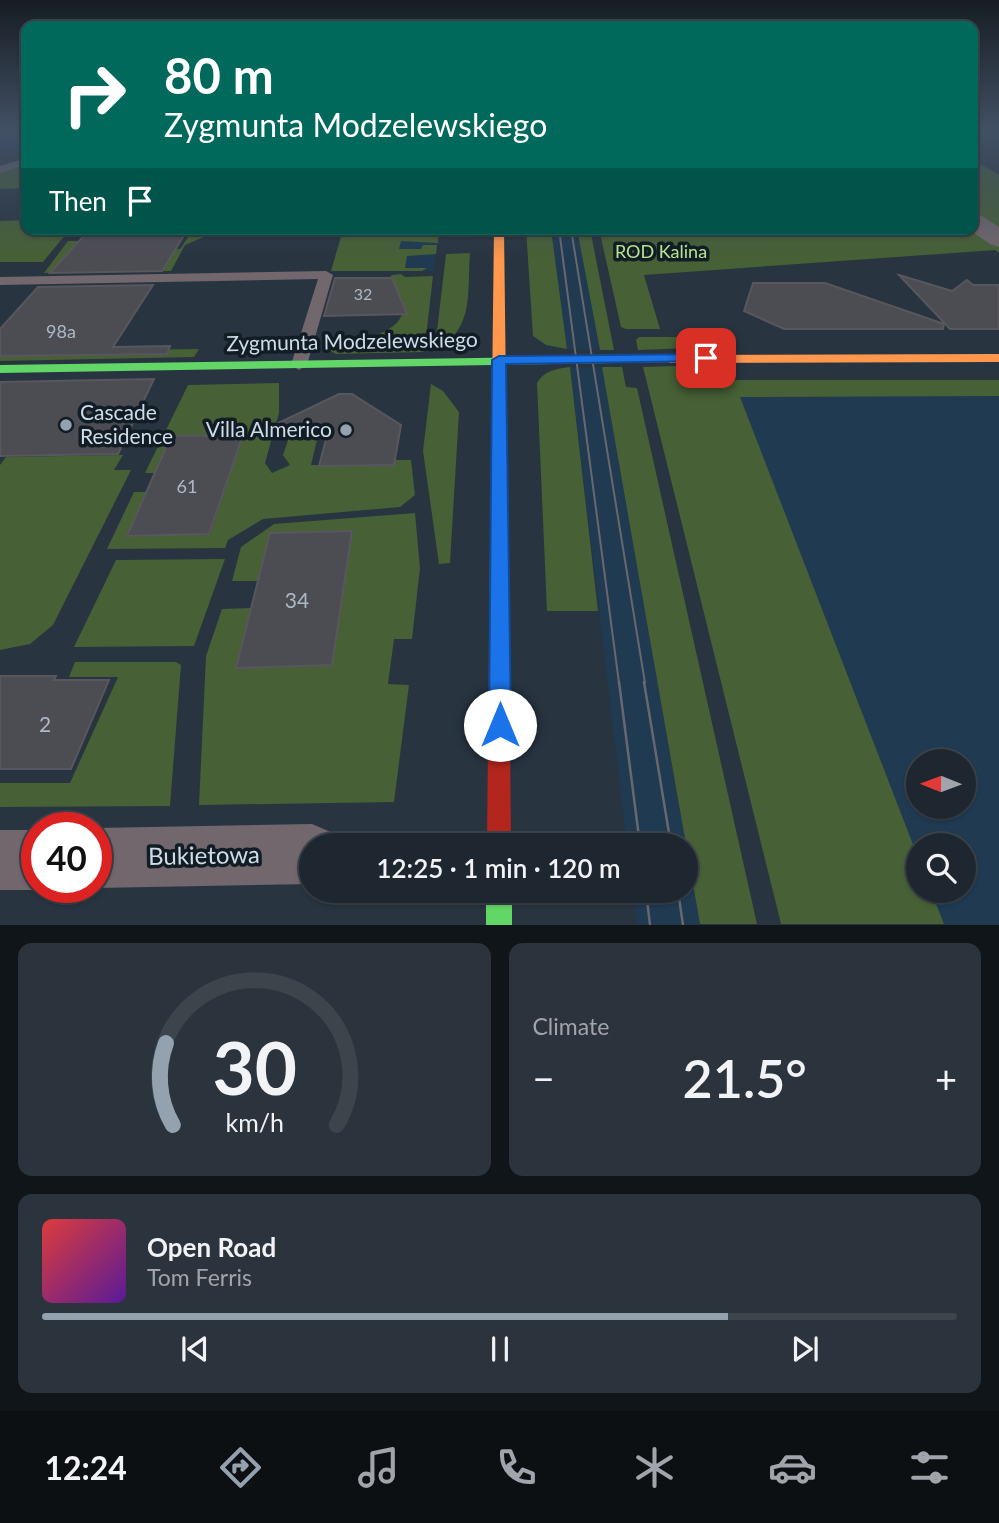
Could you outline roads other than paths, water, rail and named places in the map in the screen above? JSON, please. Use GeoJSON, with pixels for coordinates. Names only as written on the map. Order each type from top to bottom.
{"type":"FeatureCollection","features":[{"type":"Feature","properties":{"kind":"street"},"geometry":{"type":"LineString","coordinates":[[978,224],[999,239]]}},
{"type":"Feature","properties":{"kind":"street"},"geometry":{"type":"LineString","coordinates":[[499,235],[499,833]]}},
{"type":"Feature","properties":{"kind":"street","name":"Zygmunta Modzelewskiego"},"geometry":{"type":"LineString","coordinates":[[0,369],[499,360],[999,358]]}},
{"type":"Feature","properties":{"kind":"street","name":"Bukietowa"},"geometry":{"type":"LineString","coordinates":[[112,858],[299,854]]}},
{"type":"Feature","properties":{"kind":"street"},"geometry":{"type":"LineString","coordinates":[[0,860],[21,860]]}},
{"type":"Feature","properties":{"kind":"street"},"geometry":{"type":"LineString","coordinates":[[499,903],[499,925]]}},
{"type":"Feature","properties":{"kind":"lane"},"geometry":{"type":"LineString","coordinates":[[0,281],[326,275],[299,365]]}},
{"type":"Feature","properties":{"kind":"tram line"},"geometry":{"type":"LineString","coordinates":[[560,235],[619,683]]}},
{"type":"Feature","properties":{"kind":"tram line"},"geometry":{"type":"LineString","coordinates":[[572,235],[645,683]]}},
{"type":"Feature","properties":{"kind":"tram line"},"geometry":{"type":"LineString","coordinates":[[619,682],[638,833]]}},
{"type":"Feature","properties":{"kind":"tram line"},"geometry":{"type":"LineString","coordinates":[[644,682],[669,833]]}},
{"type":"Feature","properties":{"kind":"tram line"},"geometry":{"type":"LineString","coordinates":[[647,903],[650,925]]}},
{"type":"Feature","properties":{"kind":"tram line"},"geometry":{"type":"LineString","coordinates":[[680,903],[683,925]]}},
{"type":"Feature","properties":{"kind":"place","name":"Cascade Residence"},"geometry":{"type":"Point","coordinates":[66,425]}},
{"type":"Feature","properties":{"kind":"place","name":"Villa Almerico"},"geometry":{"type":"Point","coordinates":[346,430]}},
{"type":"Feature","properties":{"kind":"park label","name":"ROD Kalina"},"geometry":{"type":"Point","coordinates":[661,252]}}]}
